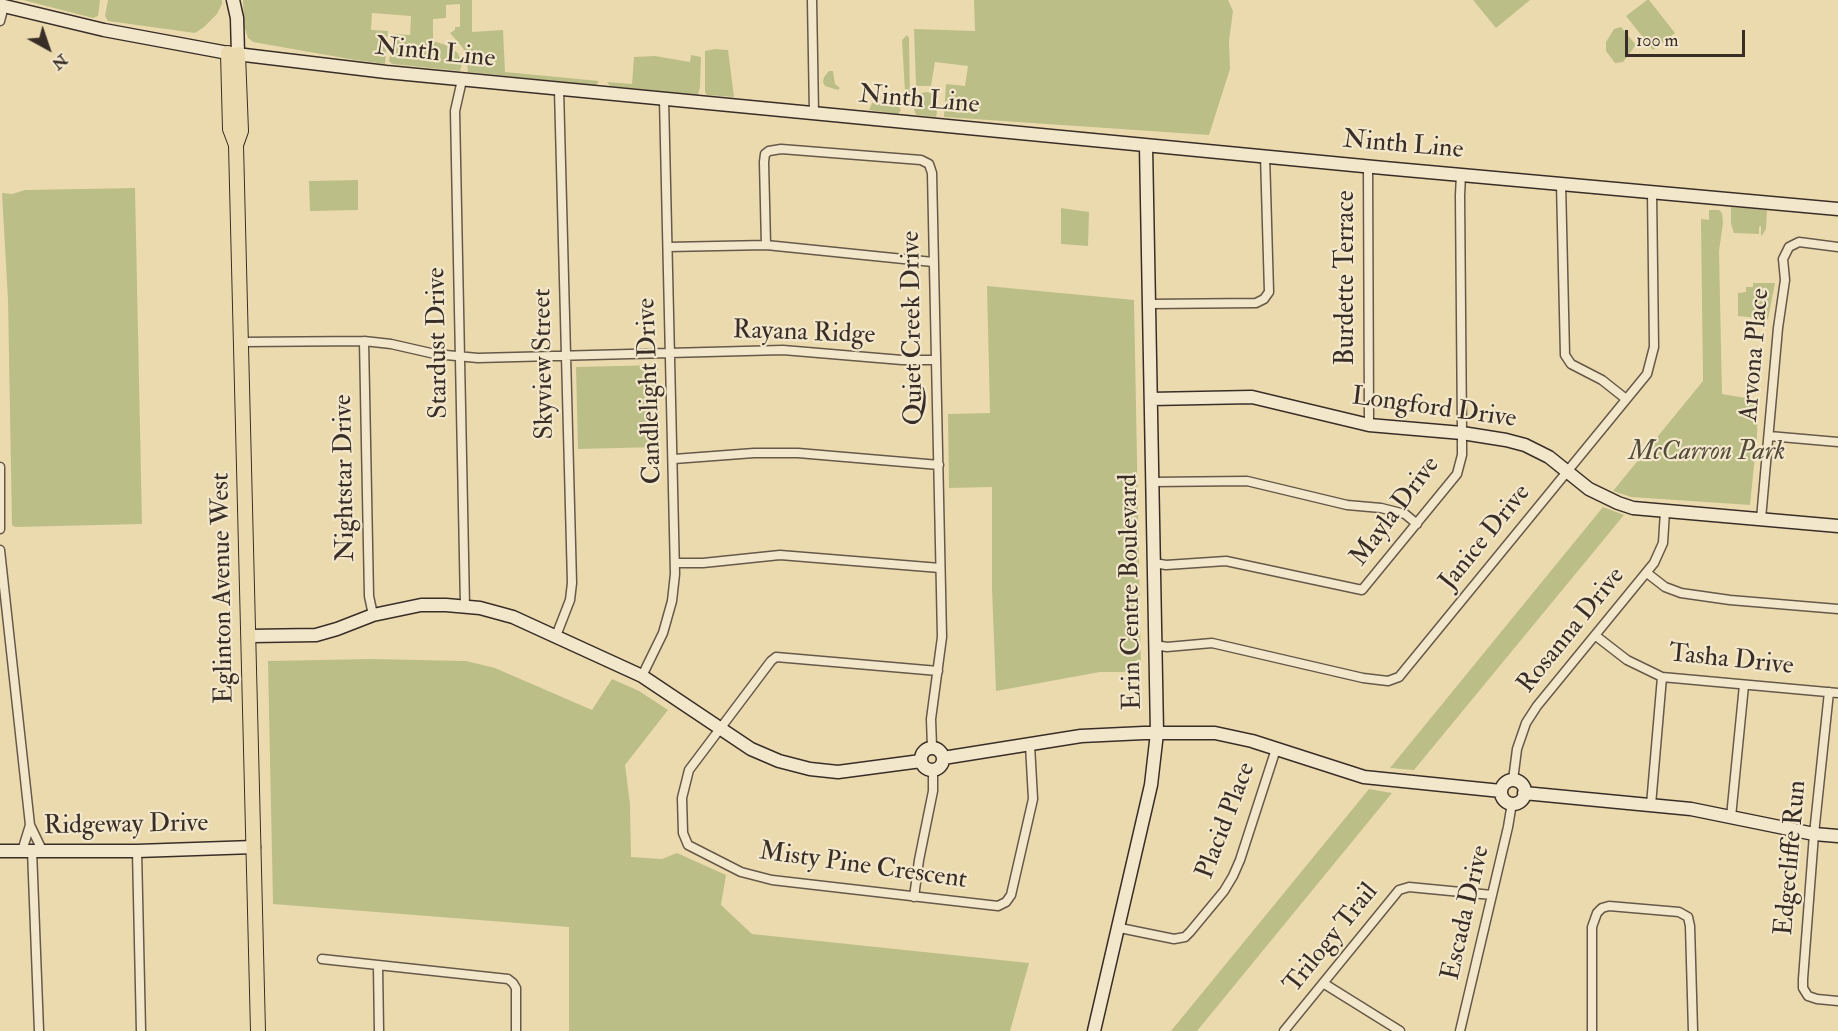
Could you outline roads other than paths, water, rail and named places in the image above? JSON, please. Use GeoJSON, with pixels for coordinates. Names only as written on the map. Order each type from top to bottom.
{"type":"FeatureCollection","features":[{"type":"Feature","properties":{"kind":"main road","name":"Eglinton Avenue West"},"geometry":{"type":"LineString","coordinates":[[233,54],[241,131],[237,145],[258,1031]]}},
{"type":"Feature","properties":{"kind":"street"},"geometry":{"type":"LineString","coordinates":[[812,0],[814,113]]}},
{"type":"Feature","properties":{"kind":"street","name":"Eglinton Avenue West"},"geometry":{"type":"LineString","coordinates":[[233,2],[237,18],[233,54]]}},
{"type":"Feature","properties":{"kind":"street"},"geometry":{"type":"LineString","coordinates":[[0,21],[2,5]]}},
{"type":"Feature","properties":{"kind":"street","name":"Ninth Line"},"geometry":{"type":"LineString","coordinates":[[2,5],[104,30],[233,54],[462,80],[1146,146],[1266,155],[1838,209]]}},
{"type":"Feature","properties":{"kind":"street","name":"Stardust Drive"},"geometry":{"type":"LineString","coordinates":[[462,80],[455,111],[465,606]]}},
{"type":"Feature","properties":{"kind":"street","name":"Skyview Street"},"geometry":{"type":"LineString","coordinates":[[556,636],[570,600],[572,583],[559,89]]}},
{"type":"Feature","properties":{"kind":"street","name":"Candlelight Drive"},"geometry":{"type":"LineString","coordinates":[[642,676],[668,618],[675,583],[676,563],[664,99]]}},
{"type":"Feature","properties":{"kind":"street","name":"Erin Centre Boulevard"},"geometry":{"type":"LineString","coordinates":[[1094,1031],[1151,785],[1157,733],[1146,146]]}},
{"type":"Feature","properties":{"kind":"street","name":"Quiet Creek Drive"},"geometry":{"type":"LineString","coordinates":[[766,245],[764,162],[765,154],[769,151],[781,149],[921,160],[929,164],[932,173],[942,637],[931,719],[932,747]]}},
{"type":"Feature","properties":{"kind":"street"},"geometry":{"type":"LineString","coordinates":[[1149,304],[1256,303],[1264,299],[1269,292],[1266,155]]}},
{"type":"Feature","properties":{"kind":"street","name":"Burdette Terrace"},"geometry":{"type":"LineString","coordinates":[[1368,165],[1369,425]]}},
{"type":"Feature","properties":{"kind":"street","name":"Mayla Drive"},"geometry":{"type":"LineString","coordinates":[[1154,564],[1226,561],[1362,590],[1457,474],[1462,455],[1461,174]]}},
{"type":"Feature","properties":{"kind":"street"},"geometry":{"type":"LineString","coordinates":[[1561,183],[1565,355],[1571,364],[1602,380],[1626,399]]}},
{"type":"Feature","properties":{"kind":"street","name":"Janice Drive"},"geometry":{"type":"LineString","coordinates":[[1155,645],[1212,643],[1363,678],[1388,681],[1399,677],[1647,374],[1654,346],[1652,192]]}},
{"type":"Feature","properties":{"kind":"street","name":"Arvona Place"},"geometry":{"type":"LineString","coordinates":[[1761,519],[1778,328],[1785,280],[1783,258],[1789,247],[1799,242],[1838,247]]}},
{"type":"Feature","properties":{"kind":"street"},"geometry":{"type":"LineString","coordinates":[[668,246],[766,245],[933,262]]}},
{"type":"Feature","properties":{"kind":"street","name":"Rayana Ridge"},"geometry":{"type":"LineString","coordinates":[[242,342],[364,341],[460,356],[566,356],[783,350],[902,360],[936,360]]}},
{"type":"Feature","properties":{"kind":"street","name":"Nightstar Drive"},"geometry":{"type":"LineString","coordinates":[[364,341],[369,596],[373,615]]}},
{"type":"Feature","properties":{"kind":"street","name":"Longford Drive"},"geometry":{"type":"LineString","coordinates":[[1151,399],[1252,397],[1369,425],[1462,433],[1506,440],[1525,445],[1549,457],[1589,489],[1618,503],[1633,507],[1838,526]]}},
{"type":"Feature","properties":{"kind":"street"},"geometry":{"type":"LineString","coordinates":[[1769,436],[1838,442]]}},
{"type":"Feature","properties":{"kind":"street"},"geometry":{"type":"LineString","coordinates":[[674,459],[754,453],[798,453],[939,465]]}},
{"type":"Feature","properties":{"kind":"street"},"geometry":{"type":"LineString","coordinates":[[0,467],[0,529]]}},
{"type":"Feature","properties":{"kind":"street"},"geometry":{"type":"LineString","coordinates":[[1152,482],[1246,481],[1347,505],[1381,508],[1405,514],[1417,524]]}},
{"type":"Feature","properties":{"kind":"street","name":"Rosanna Drive"},"geometry":{"type":"LineString","coordinates":[[1513,780],[1517,749],[1526,723],[1654,563],[1661,548],[1665,511]]}},
{"type":"Feature","properties":{"kind":"street"},"geometry":{"type":"LineString","coordinates":[[0,550],[30,825],[39,1031]]}},
{"type":"Feature","properties":{"kind":"street"},"geometry":{"type":"LineString","coordinates":[[676,563],[703,563],[780,555],[940,568]]}},
{"type":"Feature","properties":{"kind":"street"},"geometry":{"type":"LineString","coordinates":[[1647,573],[1665,587],[1681,593],[1730,600],[1838,609]]}},
{"type":"Feature","properties":{"kind":"street"},"geometry":{"type":"LineString","coordinates":[[250,636],[315,635],[373,615],[421,605],[465,606],[513,617],[642,676],[765,756],[810,770],[838,772],[921,761]]}},
{"type":"Feature","properties":{"kind":"street","name":"Tasha Drive"},"geometry":{"type":"LineString","coordinates":[[1596,636],[1627,660],[1662,677],[1833,693]]}},
{"type":"Feature","properties":{"kind":"street"},"geometry":{"type":"LineString","coordinates":[[720,728],[776,657],[938,671]]}},
{"type":"Feature","properties":{"kind":"street"},"geometry":{"type":"LineString","coordinates":[[1651,805],[1662,677]]}},
{"type":"Feature","properties":{"kind":"street"},"geometry":{"type":"LineString","coordinates":[[1731,817],[1744,685]]}},
{"type":"Feature","properties":{"kind":"street","name":"Edgecliffe Run"},"geometry":{"type":"LineString","coordinates":[[1833,693],[1814,834],[1803,988],[1808,996],[1838,1001]]}},
{"type":"Feature","properties":{"kind":"street","name":"Misty Pine Crescent"},"geometry":{"type":"LineString","coordinates":[[720,728],[696,758],[685,781],[682,798],[683,833],[688,845],[741,872],[764,879],[998,906],[1006,902],[1011,895],[1033,799],[1030,745]]}},
{"type":"Feature","properties":{"kind":"street"},"geometry":{"type":"LineString","coordinates":[[943,758],[1081,736],[1215,733],[1252,741],[1364,777],[1501,791]]}},
{"type":"Feature","properties":{"kind":"street"},"geometry":{"type":"LineString","coordinates":[[933,772],[924,767],[921,755],[932,747],[939,750],[943,758]]}},
{"type":"Feature","properties":{"kind":"street","name":"Placid Place"},"geometry":{"type":"LineString","coordinates":[[1119,928],[1174,939],[1185,937],[1190,933],[1224,891],[1233,876],[1276,749]]}},
{"type":"Feature","properties":{"kind":"street"},"geometry":{"type":"LineString","coordinates":[[933,772],[939,767],[943,758]]}},
{"type":"Feature","properties":{"kind":"street"},"geometry":{"type":"LineString","coordinates":[[914,897],[933,791],[933,772]]}},
{"type":"Feature","properties":{"kind":"street"},"geometry":{"type":"LineString","coordinates":[[1513,780],[1521,784],[1524,793],[1520,801],[1512,803],[1505,801],[1501,791],[1505,783],[1513,780]]}},
{"type":"Feature","properties":{"kind":"street"},"geometry":{"type":"LineString","coordinates":[[1524,793],[1691,809],[1814,834],[1838,836]]}},
{"type":"Feature","properties":{"kind":"street","name":"Escada Drive"},"geometry":{"type":"LineString","coordinates":[[1460,1031],[1512,803]]}},
{"type":"Feature","properties":{"kind":"street"},"geometry":{"type":"LineString","coordinates":[[30,825],[32,850]]}},
{"type":"Feature","properties":{"kind":"street","name":"Ridgeway Drive"},"geometry":{"type":"LineString","coordinates":[[0,851],[137,851],[254,847]]}},
{"type":"Feature","properties":{"kind":"street"},"geometry":{"type":"LineString","coordinates":[[137,851],[141,1031]]}},
{"type":"Feature","properties":{"kind":"street","name":"Trilogy Trail"},"geometry":{"type":"LineString","coordinates":[[1284,1031],[1399,890],[1409,887],[1492,895]]}},
{"type":"Feature","properties":{"kind":"street"},"geometry":{"type":"LineString","coordinates":[[1593,1031],[1592,927],[1594,916],[1599,910],[1613,906],[1679,912],[1688,917],[1693,1031]]}},
{"type":"Feature","properties":{"kind":"street"},"geometry":{"type":"LineString","coordinates":[[322,959],[508,980],[516,988],[516,1031]]}},
{"type":"Feature","properties":{"kind":"street"},"geometry":{"type":"LineString","coordinates":[[378,966],[379,1031]]}},
{"type":"Feature","properties":{"kind":"street"},"geometry":{"type":"LineString","coordinates":[[1323,982],[1400,1031]]}},
{"type":"Feature","properties":{"kind":"park label","name":"McCarron Park"},"geometry":{"type":"Point","coordinates":[1707,453]}}]}
